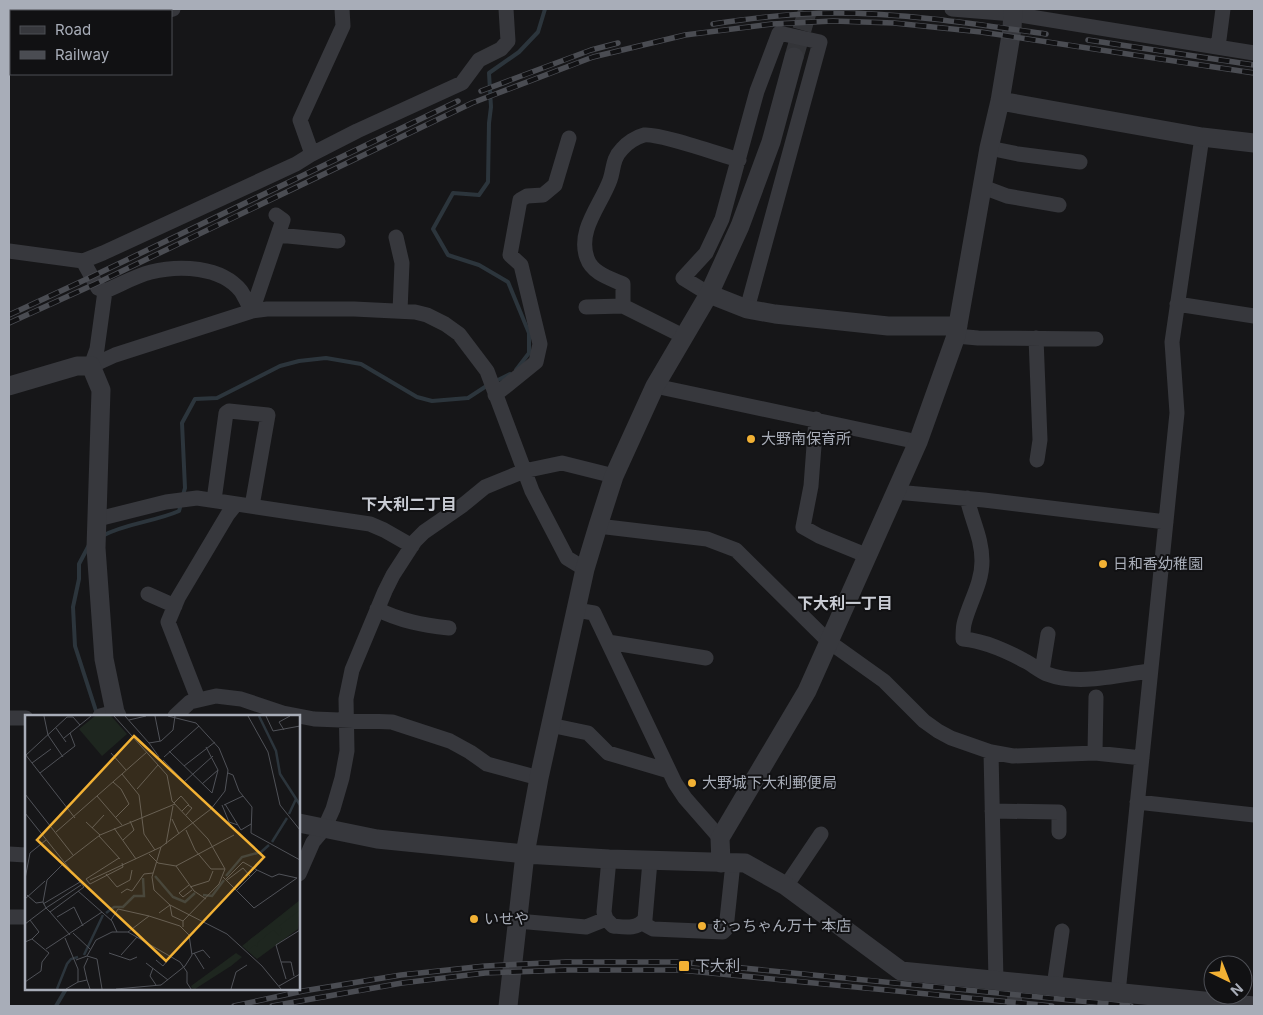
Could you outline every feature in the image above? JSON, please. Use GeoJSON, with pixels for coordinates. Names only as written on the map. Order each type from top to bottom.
{"type":"FeatureCollection","features":[{"type":"Feature","properties":{"kind":"street"},"geometry":{"type":"LineString","coordinates":[[312,154],[300,120],[342,26],[342,9]]}},
{"type":"Feature","properties":{"kind":"street"},"geometry":{"type":"LineString","coordinates":[[9,250],[82,261],[296,164],[357,131],[462,83],[479,60],[501,49],[508,41],[506,9]]}},
{"type":"Feature","properties":{"kind":"street"},"geometry":{"type":"LineString","coordinates":[[952,9],[1013,12],[1254,53]]}},
{"type":"Feature","properties":{"kind":"street"},"geometry":{"type":"LineString","coordinates":[[1218,47],[1223,9]]}},
{"type":"Feature","properties":{"kind":"street"},"geometry":{"type":"LineString","coordinates":[[720,838],[806,691],[918,442],[957,331],[1000,101],[1013,12]]}},
{"type":"Feature","properties":{"kind":"street"},"geometry":{"type":"LineString","coordinates":[[747,309],[820,42],[779,33],[757,91],[722,219],[706,254],[683,278],[709,294],[747,309],[835,322],[1036,338],[1096,339]]}},
{"type":"Feature","properties":{"kind":"street"},"geometry":{"type":"LineString","coordinates":[[508,1006],[525,854],[539,778],[585,570],[598,526],[614,476],[655,386],[709,294],[740,226],[771,142],[794,57]]}},
{"type":"Feature","properties":{"kind":"street"},"geometry":{"type":"LineString","coordinates":[[1000,101],[1202,137],[1254,143]]}},
{"type":"Feature","properties":{"kind":"street"},"geometry":{"type":"LineString","coordinates":[[623,306],[623,284],[597,272],[587,258],[585,247],[586,229],[610,179],[612,164],[620,150],[631,141],[645,135],[663,138],[739,160]]}},
{"type":"Feature","properties":{"kind":"street"},"geometry":{"type":"LineString","coordinates":[[1118,993],[1177,413],[1172,342],[1202,137]]}},
{"type":"Feature","properties":{"kind":"street"},"geometry":{"type":"LineString","coordinates":[[495,395],[536,362],[540,344],[521,265],[510,254],[520,200],[527,196],[544,195],[555,185],[569,138]]}},
{"type":"Feature","properties":{"kind":"street"},"geometry":{"type":"LineString","coordinates":[[990,148],[1018,154],[1080,162]]}},
{"type":"Feature","properties":{"kind":"street"},"geometry":{"type":"LineString","coordinates":[[983,187],[1007,196],[1059,205]]}},
{"type":"Feature","properties":{"kind":"street"},"geometry":{"type":"LineString","coordinates":[[252,311],[284,220],[276,215]]}},
{"type":"Feature","properties":{"kind":"street"},"geometry":{"type":"LineString","coordinates":[[278,235],[338,241]]}},
{"type":"Feature","properties":{"kind":"street"},"geometry":{"type":"LineString","coordinates":[[396,237],[402,263],[400,311]]}},
{"type":"Feature","properties":{"kind":"street"},"geometry":{"type":"LineString","coordinates":[[82,261],[98,288],[105,292]]}},
{"type":"Feature","properties":{"kind":"street"},"geometry":{"type":"LineString","coordinates":[[105,292],[151,272],[165,269],[192,268],[218,274],[231,282],[240,290],[252,311]]}},
{"type":"Feature","properties":{"kind":"street"},"geometry":{"type":"LineString","coordinates":[[105,292],[97,349],[91,366],[102,390],[96,548],[104,659],[111,715]]}},
{"type":"Feature","properties":{"kind":"street"},"geometry":{"type":"LineString","coordinates":[[1177,304],[1254,316]]}},
{"type":"Feature","properties":{"kind":"street"},"geometry":{"type":"LineString","coordinates":[[586,307],[623,306],[683,336]]}},
{"type":"Feature","properties":{"kind":"street"},"geometry":{"type":"LineString","coordinates":[[9,386],[77,366],[91,366],[115,355],[252,311],[267,309],[354,309],[415,312],[427,315],[459,334],[487,371],[532,491],[567,558],[585,570]]}},
{"type":"Feature","properties":{"kind":"street"},"geometry":{"type":"LineString","coordinates":[[1036,338],[1040,440],[1037,460]]}},
{"type":"Feature","properties":{"kind":"street"},"geometry":{"type":"LineString","coordinates":[[655,386],[918,442]]}},
{"type":"Feature","properties":{"kind":"street"},"geometry":{"type":"LineString","coordinates":[[214,500],[226,413],[229,411],[268,415],[252,506]]}},
{"type":"Feature","properties":{"kind":"street"},"geometry":{"type":"LineString","coordinates":[[816,419],[811,486],[803,527],[819,536],[868,556]]}},
{"type":"Feature","properties":{"kind":"street"},"geometry":{"type":"LineString","coordinates":[[300,872],[313,842],[324,829],[333,809],[342,778],[347,751],[346,699],[352,670],[393,575],[412,546],[424,532],[464,505],[485,487],[524,471],[562,463],[614,476]]}},
{"type":"Feature","properties":{"kind":"street"},"geometry":{"type":"LineString","coordinates":[[896,492],[967,498],[1166,522]]}},
{"type":"Feature","properties":{"kind":"street"},"geometry":{"type":"LineString","coordinates":[[98,522],[175,500],[197,498],[370,524],[412,546]]}},
{"type":"Feature","properties":{"kind":"street"},"geometry":{"type":"LineString","coordinates":[[967,498],[981,542],[982,563],[980,580],[964,623],[963,639],[999,648],[1046,674],[1078,680],[1150,671]]}},
{"type":"Feature","properties":{"kind":"street"},"geometry":{"type":"LineString","coordinates":[[198,699],[168,622],[210,543],[236,504]]}},
{"type":"Feature","properties":{"kind":"street"},"geometry":{"type":"LineString","coordinates":[[598,526],[706,539],[736,550],[828,641],[884,681],[924,721],[951,738],[992,752],[1013,756],[1095,754],[1142,758]]}},
{"type":"Feature","properties":{"kind":"street"},"geometry":{"type":"LineString","coordinates":[[148,594],[175,606]]}},
{"type":"Feature","properties":{"kind":"street"},"geometry":{"type":"LineString","coordinates":[[377,609],[390,616],[409,622],[449,628]]}},
{"type":"Feature","properties":{"kind":"street"},"geometry":{"type":"LineString","coordinates":[[576,610],[594,613],[669,771],[685,798],[720,838],[727,863],[726,929],[723,932],[652,929],[642,923]]}},
{"type":"Feature","properties":{"kind":"street"},"geometry":{"type":"LineString","coordinates":[[1042,671],[1048,634]]}},
{"type":"Feature","properties":{"kind":"street"},"geometry":{"type":"LineString","coordinates":[[608,642],[706,658]]}},
{"type":"Feature","properties":{"kind":"street"},"geometry":{"type":"LineString","coordinates":[[176,715],[190,702],[216,696],[241,699],[293,715]]}},
{"type":"Feature","properties":{"kind":"street"},"geometry":{"type":"LineString","coordinates":[[1095,754],[1096,697]]}},
{"type":"Feature","properties":{"kind":"street"},"geometry":{"type":"LineString","coordinates":[[300,716],[346,722],[392,722],[450,741],[487,764],[539,778]]}},
{"type":"Feature","properties":{"kind":"street"},"geometry":{"type":"LineString","coordinates":[[9,718],[25,718]]}},
{"type":"Feature","properties":{"kind":"street"},"geometry":{"type":"LineString","coordinates":[[550,724],[588,733],[608,754],[669,771]]}},
{"type":"Feature","properties":{"kind":"street"},"geometry":{"type":"LineString","coordinates":[[992,752],[996,981]]}},
{"type":"Feature","properties":{"kind":"street"},"geometry":{"type":"LineString","coordinates":[[1137,802],[1254,814]]}},
{"type":"Feature","properties":{"kind":"street"},"geometry":{"type":"LineString","coordinates":[[992,811],[1059,812],[1059,832]]}},
{"type":"Feature","properties":{"kind":"street"},"geometry":{"type":"LineString","coordinates":[[300,823],[378,839],[525,854],[650,861],[745,863],[786,886],[901,971],[1254,1006]]}},
{"type":"Feature","properties":{"kind":"street"},"geometry":{"type":"LineString","coordinates":[[786,886],[821,834]]}},
{"type":"Feature","properties":{"kind":"street"},"geometry":{"type":"LineString","coordinates":[[9,854],[25,855]]}},
{"type":"Feature","properties":{"kind":"street"},"geometry":{"type":"LineString","coordinates":[[609,859],[604,912],[606,919],[613,926],[635,927],[642,923],[646,913],[650,861]]}},
{"type":"Feature","properties":{"kind":"street"},"geometry":{"type":"LineString","coordinates":[[9,917],[25,917]]}},
{"type":"Feature","properties":{"kind":"street"},"geometry":{"type":"LineString","coordinates":[[517,921],[586,927],[606,919]]}},
{"type":"Feature","properties":{"kind":"street"},"geometry":{"type":"LineString","coordinates":[[1054,986],[1062,931]]}},
{"type":"Feature","properties":{"kind":"street"},"geometry":{"type":"LineString","coordinates":[[1014,1006],[1021,983]]}},
{"type":"Feature","properties":{"kind":"street"},"geometry":{"type":"LineString","coordinates":[[1021,983],[1023,1006]]}},
{"type":"Feature","properties":{"kind":"waterway"},"geometry":{"type":"LineString","coordinates":[[516,370],[529,353],[529,333],[508,282],[479,265],[448,255],[433,229],[453,193],[479,195],[488,182],[491,107],[489,73],[519,52],[538,32],[545,9]]}},
{"type":"Feature","properties":{"kind":"waterway"},"geometry":{"type":"LineString","coordinates":[[183,495],[185,488],[182,423],[195,399],[217,398],[280,366],[299,361],[326,358],[361,364],[417,397],[432,401],[468,398],[488,385]]}},
{"type":"Feature","properties":{"kind":"waterway"},"geometry":{"type":"LineString","coordinates":[[494,382],[510,374]]}},
{"type":"Feature","properties":{"kind":"waterway"},"geometry":{"type":"LineString","coordinates":[[102,536],[121,528],[179,511],[181,504]]}},
{"type":"Feature","properties":{"kind":"waterway"},"geometry":{"type":"LineString","coordinates":[[89,545],[79,564],[79,579],[73,607],[75,646],[97,714]]}},
{"type":"Feature","properties":{"kind":"waterway"},"geometry":{"type":"LineString","coordinates":[[56,1006],[65,990]]}},
{"type":"Feature","properties":{"kind":"tunnel"},"geometry":{"type":"LineString","coordinates":[[794,57],[808,9]]}},
{"type":"Feature","properties":{"kind":"railway"},"geometry":{"type":"LineString","coordinates":[[713,24],[788,15],[861,13],[993,26],[1046,34]]}},
{"type":"Feature","properties":{"kind":"railway"},"geometry":{"type":"LineString","coordinates":[[9,323],[95,284],[472,103],[593,57],[685,35],[772,24],[833,21],[894,23],[981,32],[1254,73]]}},
{"type":"Feature","properties":{"kind":"railway"},"geometry":{"type":"LineString","coordinates":[[1088,40],[1254,65]]}},
{"type":"Feature","properties":{"kind":"railway"},"geometry":{"type":"LineString","coordinates":[[481,91],[591,50],[618,43]]}},
{"type":"Feature","properties":{"kind":"railway"},"geometry":{"type":"LineString","coordinates":[[9,315],[458,101]]}},
{"type":"Feature","properties":{"kind":"railway"},"geometry":{"type":"LineString","coordinates":[[234,1006],[303,991],[401,975],[485,966],[566,962],[681,962],[1131,1006]]}},
{"type":"Feature","properties":{"kind":"railway"},"geometry":{"type":"LineString","coordinates":[[272,1006],[402,983],[485,973],[566,970],[680,970],[1052,1006]]}},
{"type":"Feature","properties":{"kind":"place","name":"大野南保育所"},"geometry":{"type":"Point","coordinates":[751,439]}},
{"type":"Feature","properties":{"kind":"place","name":"日和香幼稚園"},"geometry":{"type":"Point","coordinates":[1103,564]}},
{"type":"Feature","properties":{"kind":"place","name":"大野城下大利郵便局"},"geometry":{"type":"Point","coordinates":[692,783]}},
{"type":"Feature","properties":{"kind":"place","name":"いせや"},"geometry":{"type":"Point","coordinates":[474,919]}},
{"type":"Feature","properties":{"kind":"place","name":"むっちゃん万十 本店"},"geometry":{"type":"Point","coordinates":[702,926]}},
{"type":"Feature","properties":{"kind":"place","name":"下大利"},"geometry":{"type":"Point","coordinates":[684,966]}},
{"type":"Feature","properties":{"kind":"district","name":"下大利二丁目"},"geometry":{"type":"Point","coordinates":[409,504]}},
{"type":"Feature","properties":{"kind":"district","name":"下大利一丁目"},"geometry":{"type":"Point","coordinates":[845,603]}}]}
